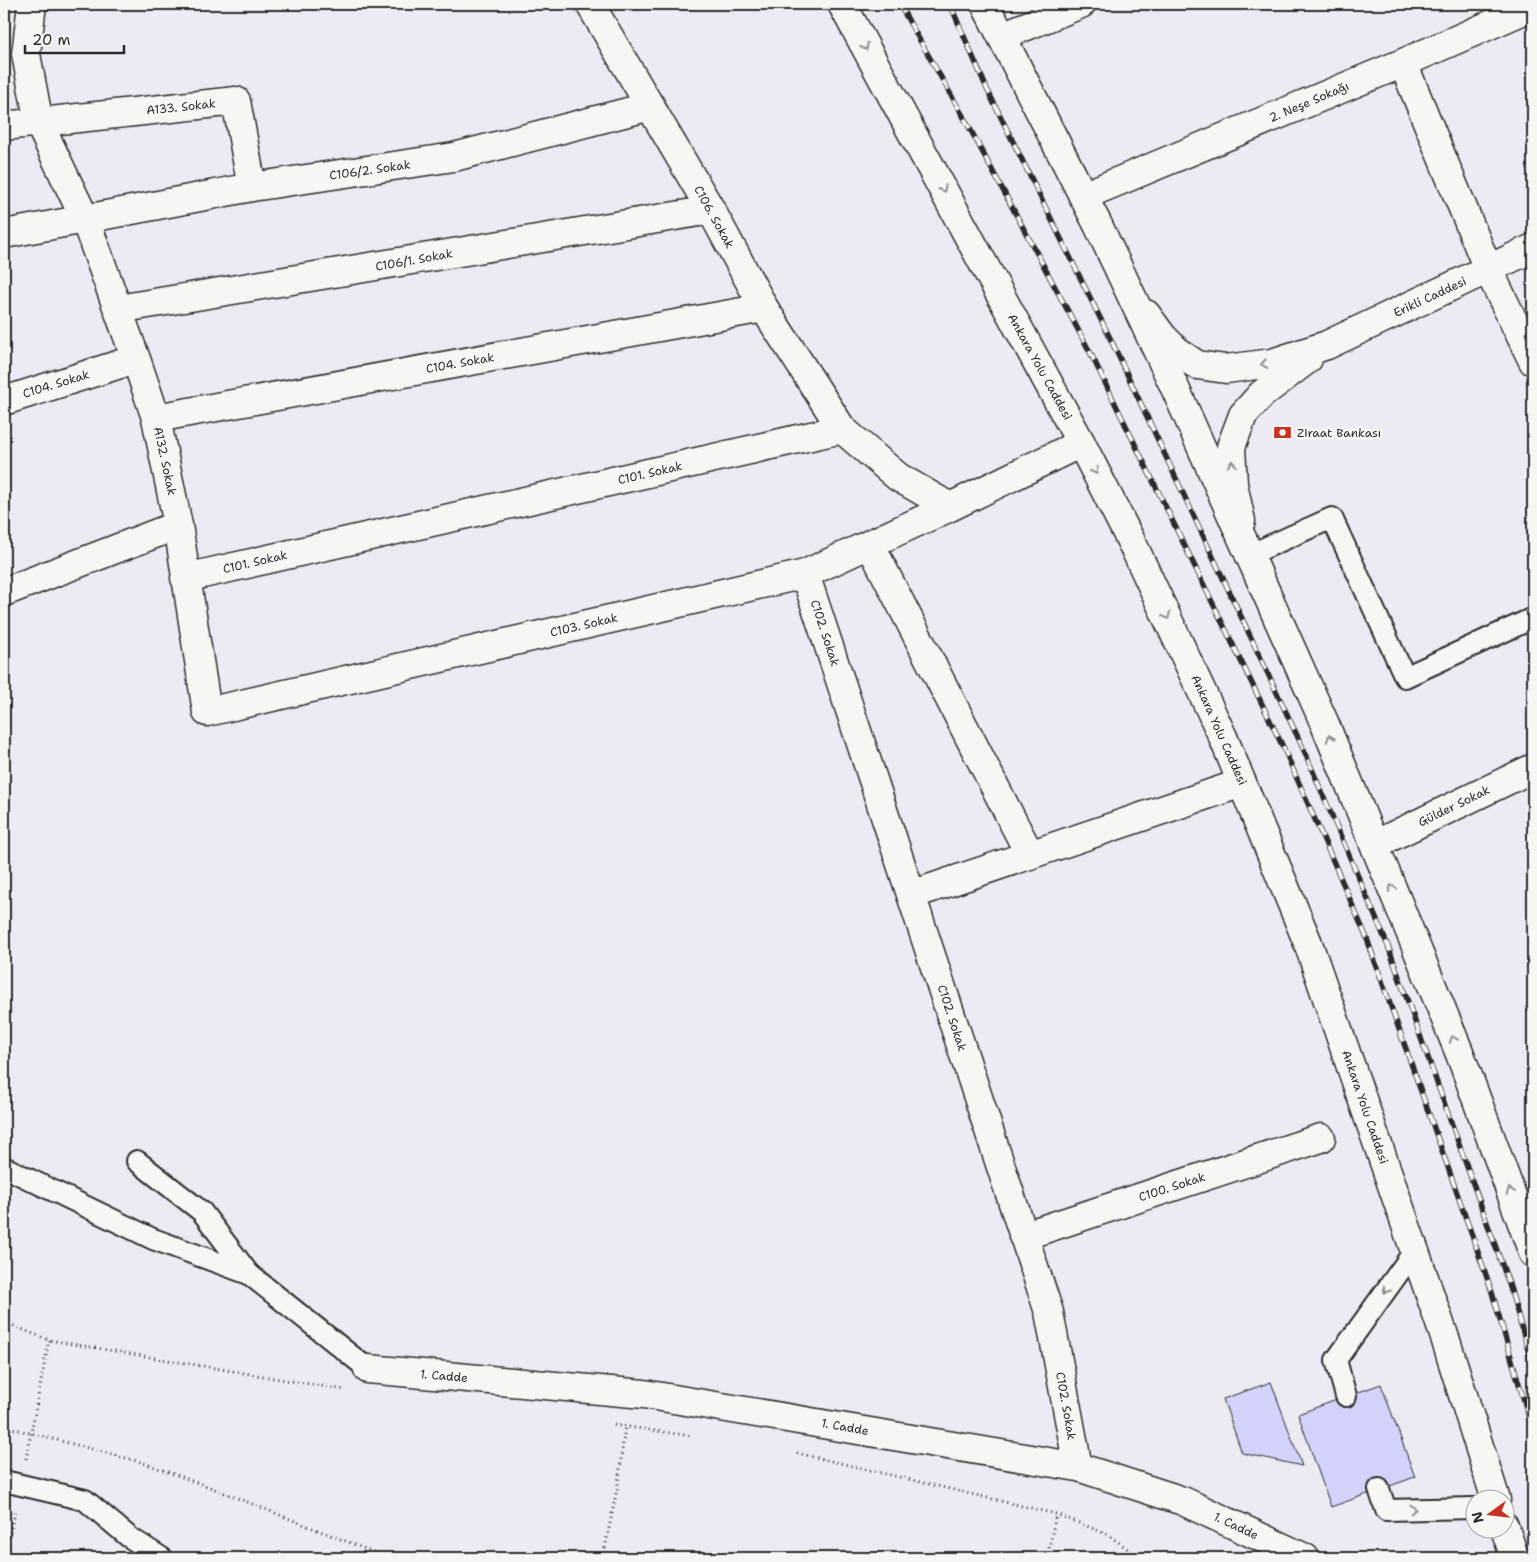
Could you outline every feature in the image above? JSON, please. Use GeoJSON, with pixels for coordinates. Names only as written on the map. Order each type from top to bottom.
{"type":"FeatureCollection","features":[{"type":"Feature","properties":{"kind":"main road"},"geometry":{"type":"LineString","coordinates":[[32,4],[26,54],[39,123],[85,220]]}},
{"type":"Feature","properties":{"kind":"main road","name":"C106. Sokak"},"geometry":{"type":"LineString","coordinates":[[590,4],[711,210],[764,308],[842,429]]}},
{"type":"Feature","properties":{"kind":"main road","name":"Ankara Yolu Caddesi"},"geometry":{"type":"LineString","coordinates":[[842,4],[1081,443],[1134,547],[1224,737],[1308,943],[1446,1341],[1493,1490]]}},
{"type":"Feature","properties":{"kind":"main road"},"geometry":{"type":"LineString","coordinates":[[985,4],[1083,196],[1176,388],[1324,722],[1460,1054],[1533,1253]]}},
{"type":"Feature","properties":{"kind":"main road"},"geometry":{"type":"LineString","coordinates":[[1002,36],[1081,4]]}},
{"type":"Feature","properties":{"kind":"main road","name":"2. Neşe Sokağı"},"geometry":{"type":"LineString","coordinates":[[1083,196],[1403,63],[1533,6]]}},
{"type":"Feature","properties":{"kind":"main road"},"geometry":{"type":"LineString","coordinates":[[1403,63],[1488,269],[1533,361]]}},
{"type":"Feature","properties":{"kind":"main road","name":"A133. Sokak"},"geometry":{"type":"LineString","coordinates":[[4,126],[236,101],[252,187]]}},
{"type":"Feature","properties":{"kind":"main road","name":"C106/2. Sokak"},"geometry":{"type":"LineString","coordinates":[[4,234],[252,187],[454,157],[651,106]]}},
{"type":"Feature","properties":{"kind":"main road","name":"C106/1. Sokak"},"geometry":{"type":"LineString","coordinates":[[118,309],[711,210]]}},
{"type":"Feature","properties":{"kind":"main road","name":"A132. Sokak"},"geometry":{"type":"LineString","coordinates":[[85,220],[156,418],[178,525],[207,712]]}},
{"type":"Feature","properties":{"kind":"main road","name":"Erikli Caddesi"},"geometry":{"type":"LineString","coordinates":[[1328,346],[1533,248]]}},
{"type":"Feature","properties":{"kind":"main road"},"geometry":{"type":"LineString","coordinates":[[1128,288],[1163,337],[1179,354],[1197,365],[1226,369],[1272,363],[1328,346]]}},
{"type":"Feature","properties":{"kind":"main road","name":"C104. Sokak"},"geometry":{"type":"LineString","coordinates":[[156,418],[764,308]]}},
{"type":"Feature","properties":{"kind":"main road"},"geometry":{"type":"LineString","coordinates":[[1248,551],[1233,484],[1231,447],[1243,415],[1262,394],[1289,372],[1328,346]]}},
{"type":"Feature","properties":{"kind":"main road","name":"C104. Sokak"},"geometry":{"type":"LineString","coordinates":[[4,401],[136,359]]}},
{"type":"Feature","properties":{"kind":"main road"},"geometry":{"type":"LineString","coordinates":[[842,429],[898,477],[950,507],[1081,443]]}},
{"type":"Feature","properties":{"kind":"main road","name":"C101. Sokak"},"geometry":{"type":"LineString","coordinates":[[186,578],[842,429]]}},
{"type":"Feature","properties":{"kind":"main road","name":"C103. Sokak"},"geometry":{"type":"LineString","coordinates":[[207,712],[805,574],[950,507]]}},
{"type":"Feature","properties":{"kind":"main road"},"geometry":{"type":"LineString","coordinates":[[4,592],[178,525]]}},
{"type":"Feature","properties":{"kind":"main road"},"geometry":{"type":"LineString","coordinates":[[870,544],[1030,855]]}},
{"type":"Feature","properties":{"kind":"main road","name":"C102. Sokak"},"geometry":{"type":"LineString","coordinates":[[805,574],[1049,1312],[1078,1467]]}},
{"type":"Feature","properties":{"kind":"main road","name":"Gülder Sokak"},"geometry":{"type":"LineString","coordinates":[[1374,845],[1533,768]]}},
{"type":"Feature","properties":{"kind":"main road"},"geometry":{"type":"LineString","coordinates":[[911,895],[1242,783]]}},
{"type":"Feature","properties":{"kind":"main road","name":"C100. Sokak"},"geometry":{"type":"LineString","coordinates":[[1024,1236],[1321,1138]]}},
{"type":"Feature","properties":{"kind":"main road","name":"1. Cadde"},"geometry":{"type":"LineString","coordinates":[[368,1369],[644,1394],[1078,1467],[1183,1501],[1305,1558]]}},
{"type":"Feature","properties":{"kind":"main road"},"geometry":{"type":"LineString","coordinates":[[1509,1540],[1515,1558]]}},
{"type":"Feature","properties":{"kind":"lane"},"geometry":{"type":"LineString","coordinates":[[1248,551],[1332,518],[1405,678],[1533,618]]}},
{"type":"Feature","properties":{"kind":"lane"},"geometry":{"type":"LineString","coordinates":[[137,1161],[202,1212],[249,1274],[368,1369]]}},
{"type":"Feature","properties":{"kind":"lane"},"geometry":{"type":"LineString","coordinates":[[4,1167],[153,1239],[249,1274]]}},
{"type":"Feature","properties":{"kind":"lane"},"geometry":{"type":"LineString","coordinates":[[1346,1396],[1336,1360],[1414,1250]]}},
{"type":"Feature","properties":{"kind":"lane"},"geometry":{"type":"LineString","coordinates":[[12,1483],[85,1500],[129,1537],[162,1558]]}},
{"type":"Feature","properties":{"kind":"lane"},"geometry":{"type":"LineString","coordinates":[[1379,1489],[1386,1510],[1464,1508]]}},
{"type":"Feature","properties":{"kind":"path"},"geometry":{"type":"LineString","coordinates":[[4,1322],[49,1340],[349,1390]]}},
{"type":"Feature","properties":{"kind":"path"},"geometry":{"type":"LineString","coordinates":[[4,1558],[16,1508],[12,1483],[31,1433],[49,1340]]}},
{"type":"Feature","properties":{"kind":"path"},"geometry":{"type":"LineString","coordinates":[[606,1424],[693,1436]]}},
{"type":"Feature","properties":{"kind":"path"},"geometry":{"type":"LineString","coordinates":[[4,1426],[141,1462],[388,1558]]}},
{"type":"Feature","properties":{"kind":"path"},"geometry":{"type":"LineString","coordinates":[[603,1558],[618,1484],[625,1426]]}},
{"type":"Feature","properties":{"kind":"path"},"geometry":{"type":"LineString","coordinates":[[790,1452],[1056,1514],[1107,1534],[1140,1558]]}},
{"type":"Feature","properties":{"kind":"path"},"geometry":{"type":"LineString","coordinates":[[1047,1558],[1056,1514]]}},
{"type":"Feature","properties":{"kind":"building"},"geometry":{"type":"Polygon","coordinates":[[[1271,1382],[1302,1466],[1242,1453],[1223,1399],[1271,1382]]]}},
{"type":"Feature","properties":{"kind":"building"},"geometry":{"type":"Polygon","coordinates":[[[1381,1384],[1415,1477],[1331,1507],[1298,1414],[1381,1384]]]}},
{"type":"Feature","properties":{"kind":"railway"},"geometry":{"type":"LineString","coordinates":[[899,4],[962,114],[1090,352],[1284,749],[1366,936],[1491,1289],[1533,1431]]}},
{"type":"Feature","properties":{"kind":"railway"},"geometry":{"type":"LineString","coordinates":[[950,4],[987,89],[1110,338],[1302,746],[1388,946],[1509,1284],[1533,1367]]}},
{"type":"Feature","properties":{"kind":"place","name":"Ziraat Bankası"},"geometry":{"type":"Point","coordinates":[1283,433]}}]}
